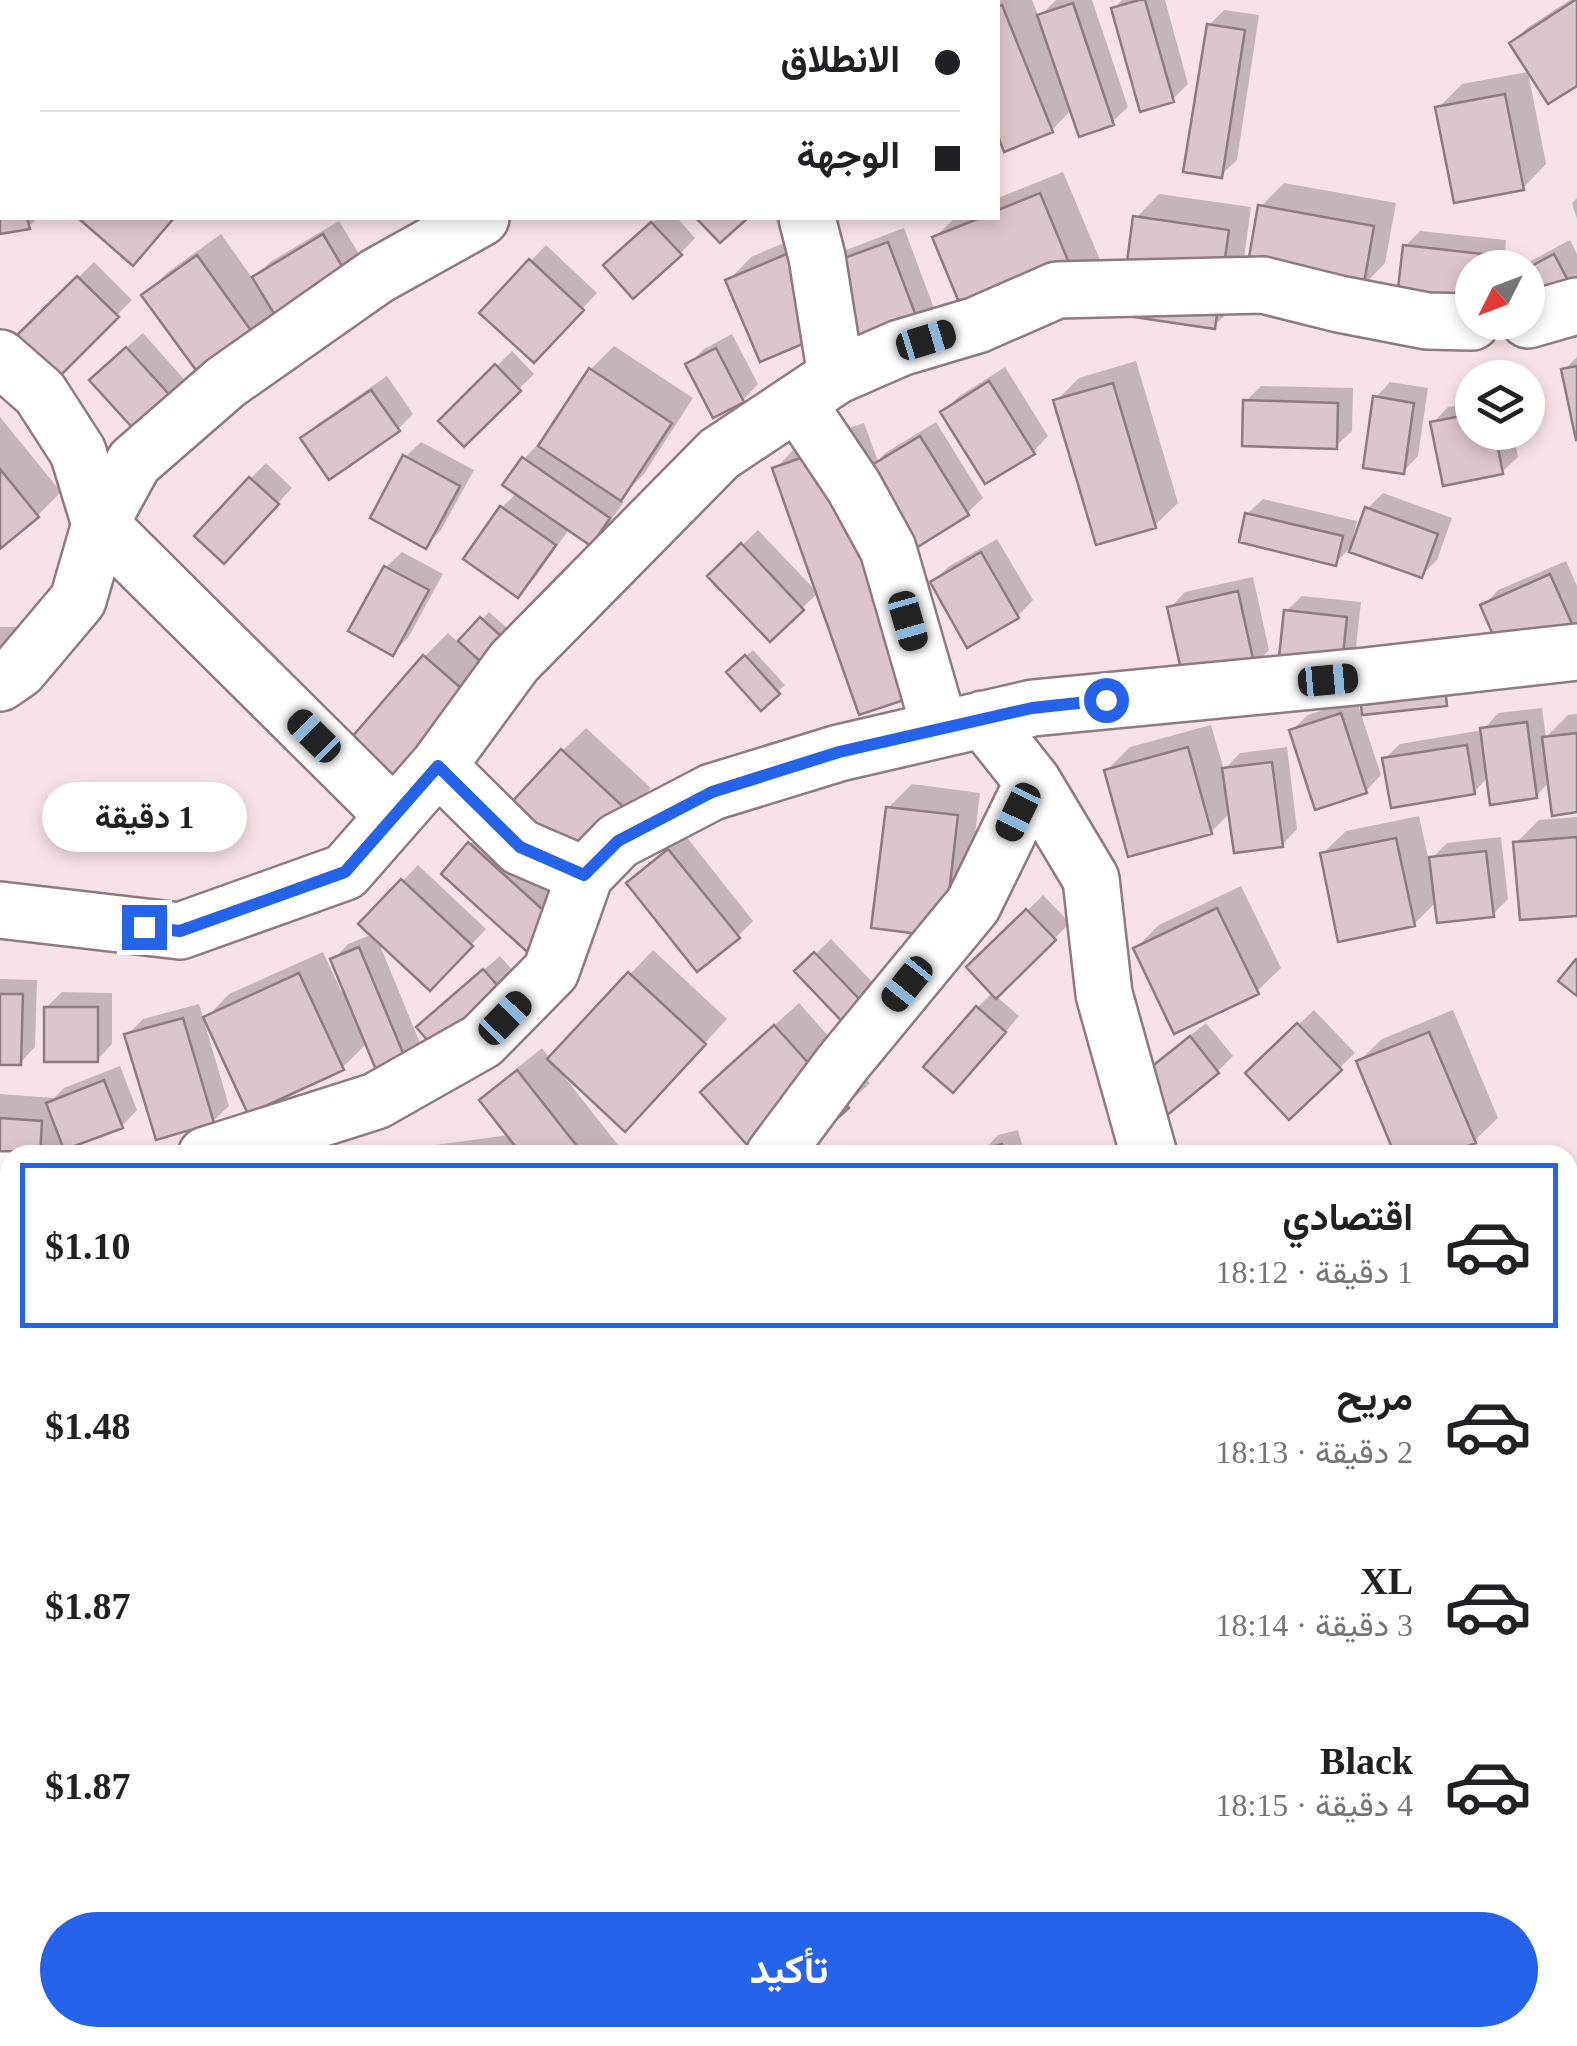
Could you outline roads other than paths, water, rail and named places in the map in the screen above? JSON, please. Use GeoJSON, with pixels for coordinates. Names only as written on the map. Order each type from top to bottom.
{"type":"FeatureCollection","features":[{"type":"Feature","properties":{"kind":"street"},"geometry":{"type":"LineString","coordinates":[[0,683],[19,670],[78,600],[100,524],[134,462],[226,382],[377,276],[476,220]]}},
{"type":"Feature","properties":{"kind":"street"},"geometry":{"type":"LineString","coordinates":[[808,220],[818,257],[816,389],[854,487],[888,548],[962,724],[1033,782],[1091,880],[1104,994],[1146,1145]]}},
{"type":"Feature","properties":{"kind":"street"},"geometry":{"type":"LineString","coordinates":[[0,910],[180,931],[345,872],[438,766],[514,662],[718,454],[816,389],[900,348],[977,324],[1057,290],[1263,285],[1427,321],[1455,322]]}},
{"type":"Feature","properties":{"kind":"street"},"geometry":{"type":"LineString","coordinates":[[1545,315],[1577,306]]}},
{"type":"Feature","properties":{"kind":"street"},"geometry":{"type":"LineString","coordinates":[[0,358],[40,393],[78,452],[100,524],[394,816]]}},
{"type":"Feature","properties":{"kind":"street"},"geometry":{"type":"LineString","coordinates":[[237,1145],[376,1101],[482,1041],[551,971],[584,875],[618,841],[712,792],[839,752],[1032,708],[1577,652]]}},
{"type":"Feature","properties":{"kind":"street"},"geometry":{"type":"LineString","coordinates":[[438,766],[520,847],[584,875]]}},
{"type":"Feature","properties":{"kind":"street"},"geometry":{"type":"LineString","coordinates":[[781,1145],[972,905],[1033,782]]}}]}
